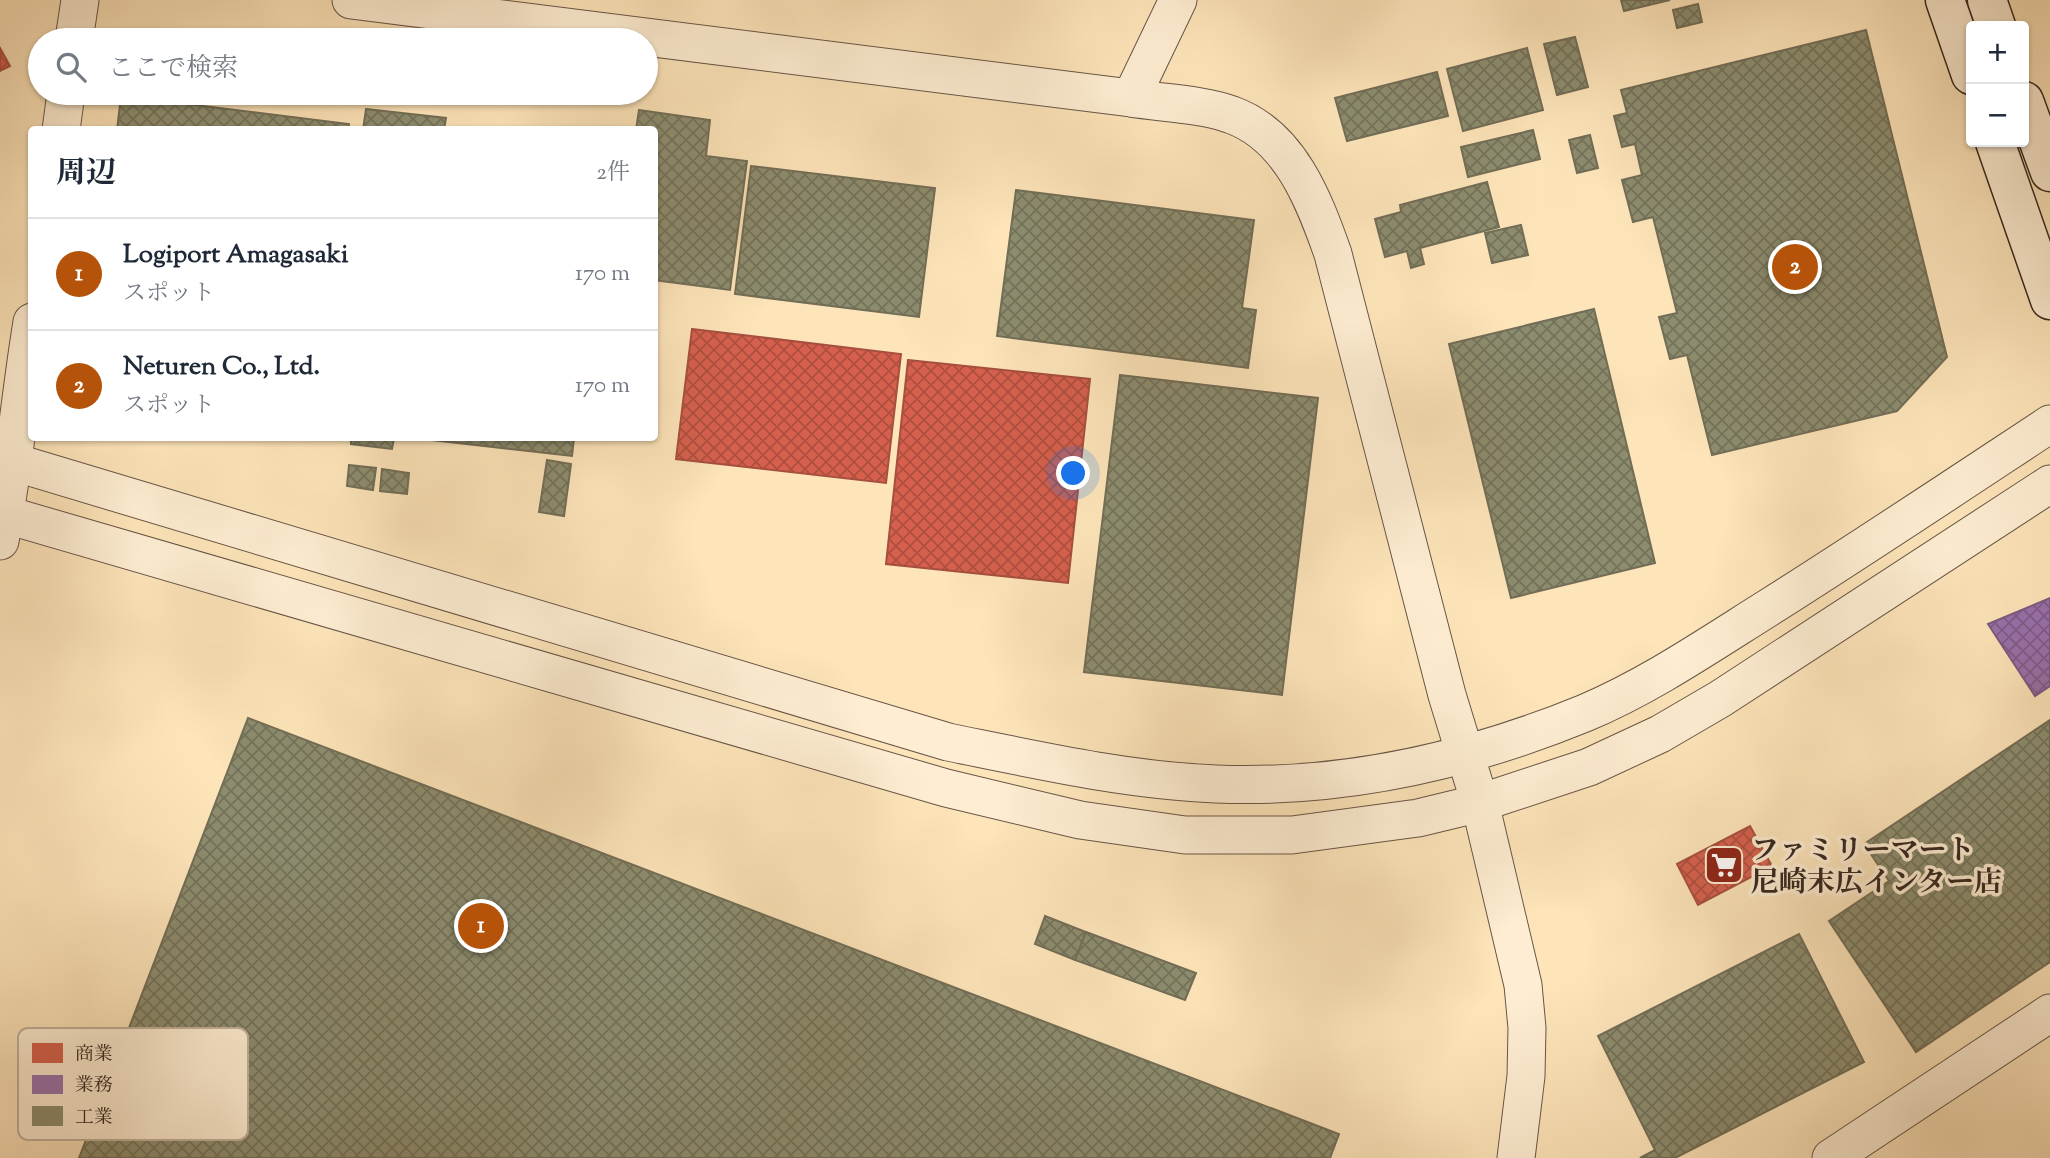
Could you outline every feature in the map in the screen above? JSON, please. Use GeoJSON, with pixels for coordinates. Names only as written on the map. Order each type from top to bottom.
{"type":"FeatureCollection","features":[{"type":"Feature","properties":{"kind":"main road"},"geometry":{"type":"LineString","coordinates":[[1945,0],[1966,61]]}},
{"type":"Feature","properties":{"kind":"main road"},"geometry":{"type":"LineString","coordinates":[[1987,0],[1994,21]]}},
{"type":"Feature","properties":{"kind":"main road"},"geometry":{"type":"LineString","coordinates":[[2029,115],[2050,172]]}},
{"type":"Feature","properties":{"kind":"main road"},"geometry":{"type":"LineString","coordinates":[[1997,147],[2050,300]]}},
{"type":"Feature","properties":{"kind":"street"},"geometry":{"type":"LineString","coordinates":[[76,28],[80,0]]}},
{"type":"Feature","properties":{"kind":"street"},"geometry":{"type":"LineString","coordinates":[[351,0],[574,28]]}},
{"type":"Feature","properties":{"kind":"street"},"geometry":{"type":"LineString","coordinates":[[1131,98],[1178,0]]}},
{"type":"Feature","properties":{"kind":"street"},"geometry":{"type":"LineString","coordinates":[[658,39],[1131,98],[1231,114],[1262,130],[1288,159],[1314,202],[1333,254],[1447,695],[1480,803],[1523,985],[1527,1028],[1526,1076],[1516,1158]]}},
{"type":"Feature","properties":{"kind":"street"},"geometry":{"type":"LineString","coordinates":[[62,126],[64,105]]}},
{"type":"Feature","properties":{"kind":"street"},"geometry":{"type":"LineString","coordinates":[[28,347],[7,460],[2,523],[96,538],[946,788],[1080,820],[1185,835],[1292,835],[1418,818],[1530,789],[1589,767],[1660,734],[1732,692],[2050,484]]}},
{"type":"Feature","properties":{"kind":"street"},"geometry":{"type":"LineString","coordinates":[[7,460],[948,742],[1097,773],[1215,784],[1296,783],[1405,769],[1466,755],[1588,712],[1693,656],[2050,424]]}},
{"type":"Feature","properties":{"kind":"street"},"geometry":{"type":"LineString","coordinates":[[1831,1158],[2050,1013]]}},
{"type":"Feature","properties":{"kind":"building: 商業"},"geometry":{"type":"Polygon","coordinates":[[[0,48],[10,66],[0,71],[0,48]]]}},
{"type":"Feature","properties":{"kind":"building: 商業"},"geometry":{"type":"Polygon","coordinates":[[[692,329],[901,354],[886,483],[676,459],[692,329]]]}},
{"type":"Feature","properties":{"kind":"building: 商業"},"geometry":{"type":"Polygon","coordinates":[[[908,360],[1090,379],[1068,583],[886,564],[908,360]]]}},
{"type":"Feature","properties":{"kind":"building: 商業","name":"ファミリーマート 尼崎末広インター店"},"geometry":{"type":"Polygon","coordinates":[[[1750,826],[1772,866],[1698,905],[1677,864],[1750,826]]]}},
{"type":"Feature","properties":{"kind":"building: 業務"},"geometry":{"type":"Polygon","coordinates":[[[2050,598],[2050,686],[2035,696],[1988,624],[2050,598]]]}},
{"type":"Feature","properties":{"kind":"building: 工業"},"geometry":{"type":"Polygon","coordinates":[[[1621,0],[1670,0],[1624,11],[1621,0]]]}},
{"type":"Feature","properties":{"kind":"building: 工業"},"geometry":{"type":"Polygon","coordinates":[[[1698,4],[1702,22],[1677,28],[1673,10],[1698,4]]]}},
{"type":"Feature","properties":{"kind":"building: 工業"},"geometry":{"type":"Polygon","coordinates":[[[1866,30],[1947,357],[1897,411],[1712,455],[1687,355],[1670,359],[1659,317],[1677,313],[1653,217],[1633,222],[1622,180],[1642,175],[1635,144],[1622,147],[1614,116],[1627,113],[1621,90],[1866,30]]]}},
{"type":"Feature","properties":{"kind":"building: 工業"},"geometry":{"type":"Polygon","coordinates":[[[1575,37],[1588,87],[1557,95],[1544,44],[1575,37]]]}},
{"type":"Feature","properties":{"kind":"building: 工業"},"geometry":{"type":"Polygon","coordinates":[[[1527,48],[1543,110],[1463,131],[1447,69],[1527,48]]]}},
{"type":"Feature","properties":{"kind":"building: 工業"},"geometry":{"type":"Polygon","coordinates":[[[1437,72],[1448,116],[1347,141],[1335,98],[1437,72]]]}},
{"type":"Feature","properties":{"kind":"building: 工業"},"geometry":{"type":"Polygon","coordinates":[[[120,105],[194,105],[349,124],[349,126],[117,126],[120,105]]]}},
{"type":"Feature","properties":{"kind":"building: 工業"},"geometry":{"type":"Polygon","coordinates":[[[366,109],[446,118],[445,126],[364,126],[366,109]]]}},
{"type":"Feature","properties":{"kind":"building: 工業"},"geometry":{"type":"Polygon","coordinates":[[[639,110],[710,120],[706,156],[747,161],[730,290],[658,281],[658,126],[637,126],[639,110]]]}},
{"type":"Feature","properties":{"kind":"building: 工業"},"geometry":{"type":"Polygon","coordinates":[[[1533,130],[1540,159],[1468,177],[1461,147],[1533,130]]]}},
{"type":"Feature","properties":{"kind":"building: 工業"},"geometry":{"type":"Polygon","coordinates":[[[1590,135],[1598,168],[1577,173],[1569,140],[1590,135]]]}},
{"type":"Feature","properties":{"kind":"building: 工業"},"geometry":{"type":"Polygon","coordinates":[[[751,166],[935,188],[919,317],[735,294],[751,166]]]}},
{"type":"Feature","properties":{"kind":"building: 工業"},"geometry":{"type":"Polygon","coordinates":[[[1487,182],[1499,227],[1420,248],[1424,264],[1411,268],[1407,251],[1385,257],[1375,219],[1401,212],[1400,205],[1487,182]]]}},
{"type":"Feature","properties":{"kind":"building: 工業"},"geometry":{"type":"Polygon","coordinates":[[[1016,190],[1254,220],[1242,308],[1256,310],[1248,368],[997,336],[1016,190]]]}},
{"type":"Feature","properties":{"kind":"building: 工業"},"geometry":{"type":"Polygon","coordinates":[[[1521,225],[1528,255],[1492,263],[1485,233],[1521,225]]]}},
{"type":"Feature","properties":{"kind":"building: 工業"},"geometry":{"type":"Polygon","coordinates":[[[1594,309],[1655,563],[1511,598],[1449,344],[1594,309]]]}},
{"type":"Feature","properties":{"kind":"building: 工業"},"geometry":{"type":"Polygon","coordinates":[[[1120,375],[1318,398],[1282,695],[1084,672],[1120,375]]]}},
{"type":"Feature","properties":{"kind":"building: 工業"},"geometry":{"type":"Polygon","coordinates":[[[351,441],[393,441],[392,449],[351,444],[351,441]]]}},
{"type":"Feature","properties":{"kind":"building: 工業"},"geometry":{"type":"Polygon","coordinates":[[[440,441],[574,441],[572,456],[440,441]]]}},
{"type":"Feature","properties":{"kind":"building: 工業"},"geometry":{"type":"Polygon","coordinates":[[[547,460],[571,464],[564,516],[539,512],[547,460]]]}},
{"type":"Feature","properties":{"kind":"building: 工業"},"geometry":{"type":"Polygon","coordinates":[[[349,465],[376,468],[373,490],[347,486],[349,465]]]}},
{"type":"Feature","properties":{"kind":"building: 工業"},"geometry":{"type":"Polygon","coordinates":[[[382,469],[409,473],[407,494],[380,491],[382,469]]]}},
{"type":"Feature","properties":{"kind":"building: 工業"},"geometry":{"type":"Polygon","coordinates":[[[248,718],[1339,1134],[1330,1158],[79,1158],[86,1140],[248,1140],[248,1028],[129,1028],[248,718]]]}},
{"type":"Feature","properties":{"kind":"building: 工業"},"geometry":{"type":"Polygon","coordinates":[[[2050,720],[2050,962],[1916,1052],[1829,921],[1889,881],[1864,844],[2050,720]]]}},
{"type":"Feature","properties":{"kind":"building: 工業"},"geometry":{"type":"Polygon","coordinates":[[[1045,916],[1086,932],[1075,960],[1035,944],[1045,916]]]}},
{"type":"Feature","properties":{"kind":"building: 工業"},"geometry":{"type":"Polygon","coordinates":[[[1086,932],[1196,973],[1185,1000],[1075,960],[1086,932]]]}},
{"type":"Feature","properties":{"kind":"building: 工業"},"geometry":{"type":"Polygon","coordinates":[[[1799,934],[1864,1062],[1675,1158],[1640,1158],[1655,1150],[1598,1036],[1799,934]]]}},
{"type":"Feature","properties":{"kind":"place","name":"Neturen Co., Ltd."},"geometry":{"type":"Point","coordinates":[1795,267]}},
{"type":"Feature","properties":{"kind":"place","name":"ファミリーマート 尼崎末広インター店"},"geometry":{"type":"Point","coordinates":[1724,865]}},
{"type":"Feature","properties":{"kind":"place","name":"Logiport Amagasaki"},"geometry":{"type":"Point","coordinates":[481,926]}}]}
